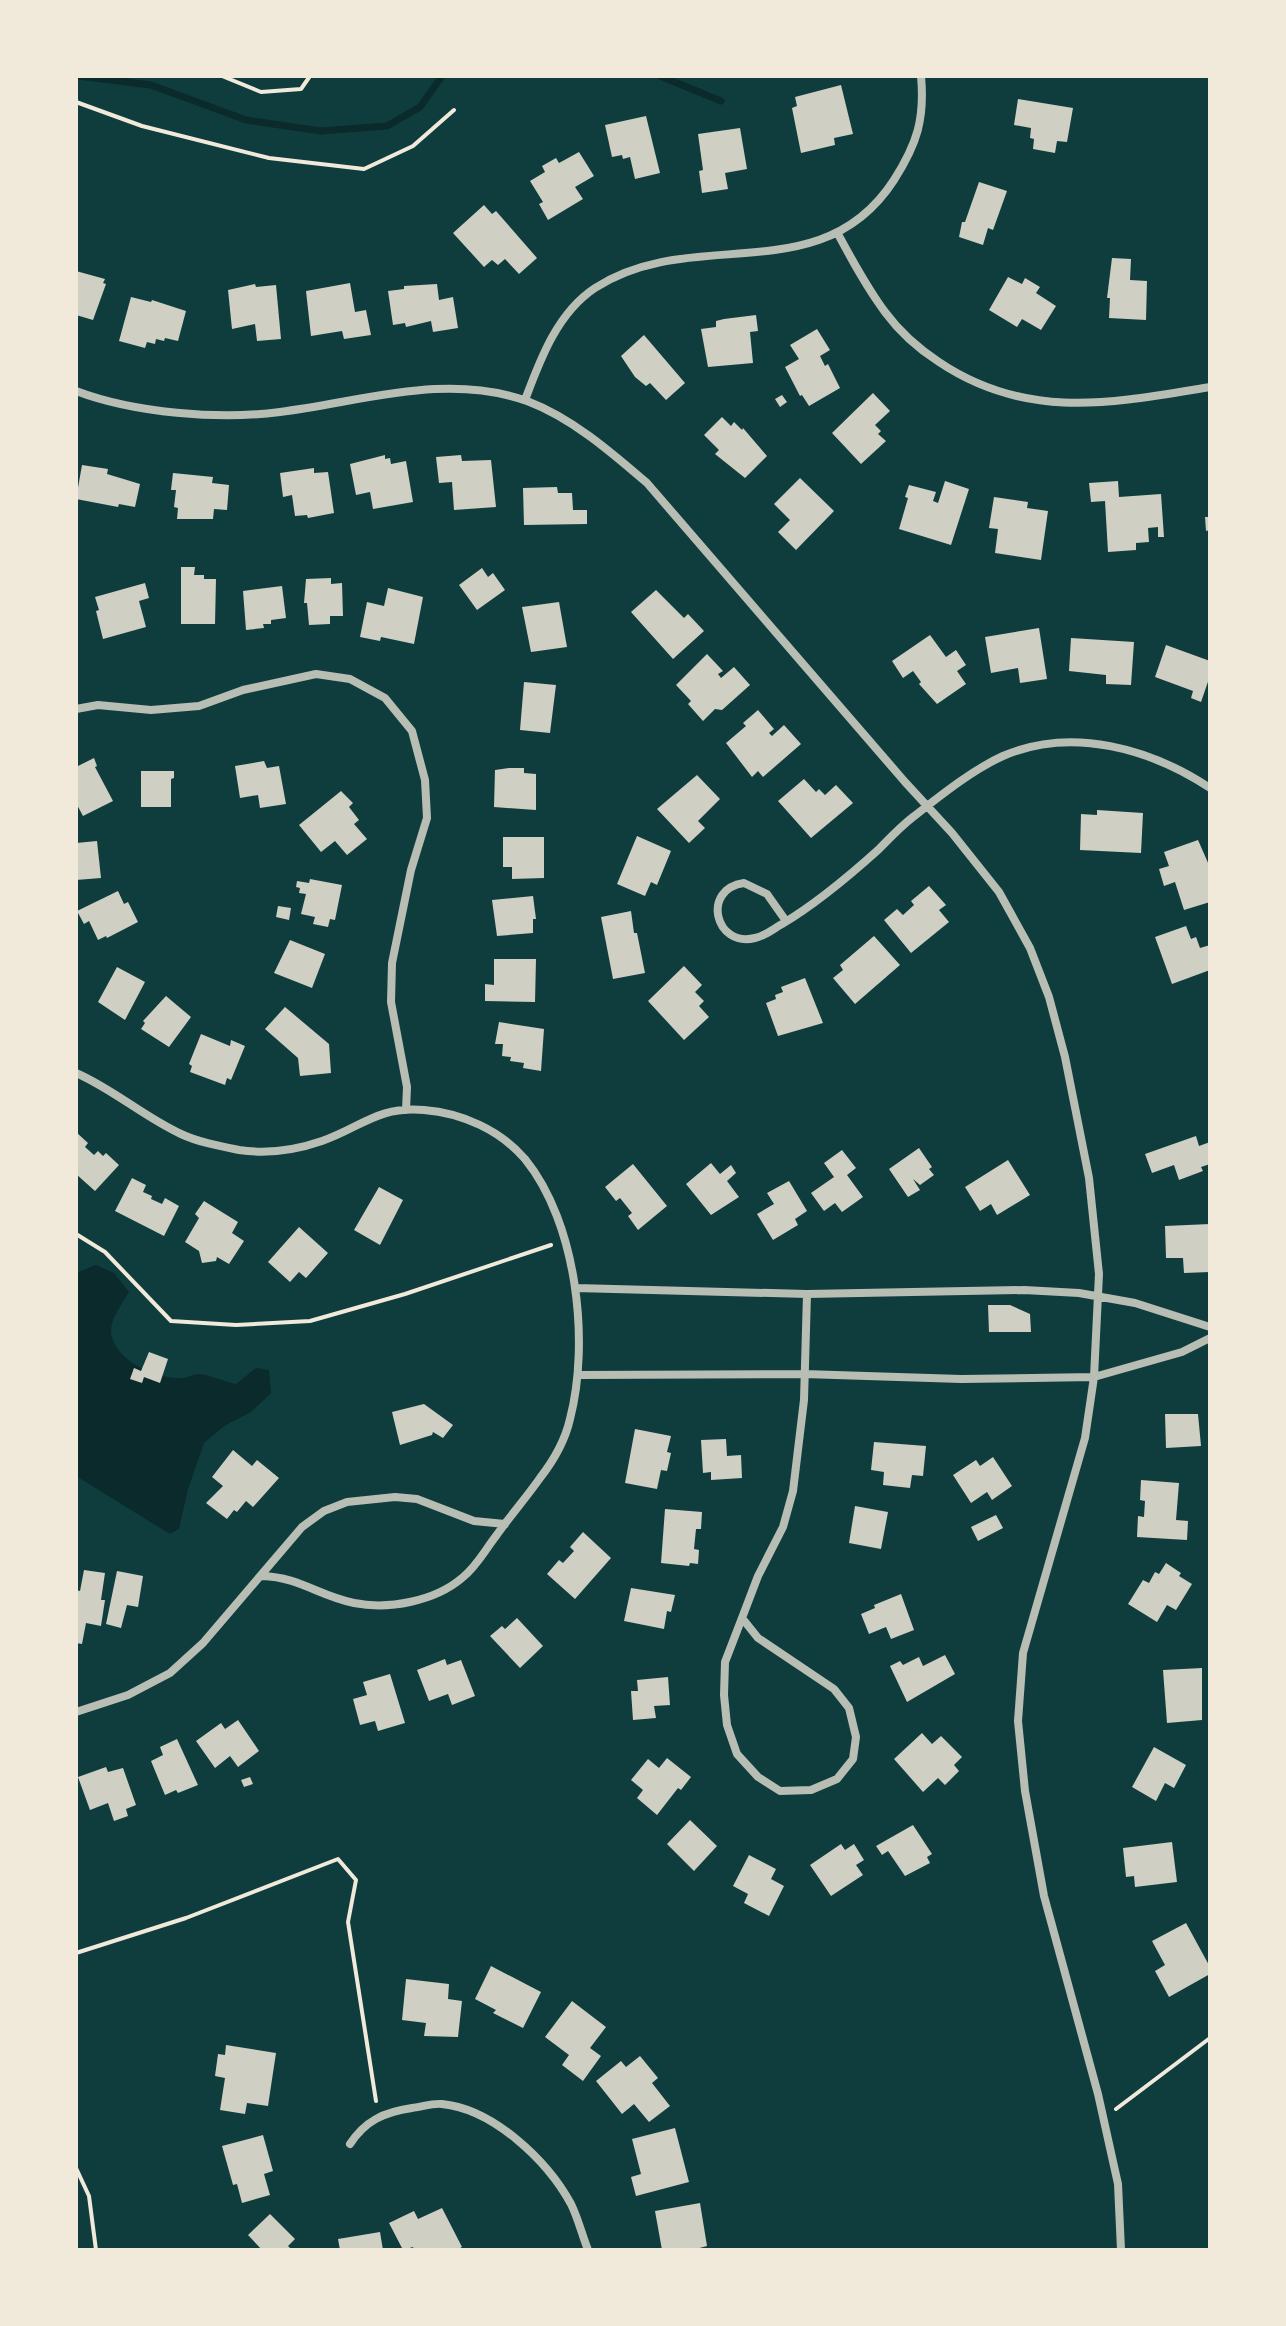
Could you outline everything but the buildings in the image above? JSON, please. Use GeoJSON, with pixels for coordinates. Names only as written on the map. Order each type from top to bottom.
{"type":"FeatureCollection","features":[{"type":"Feature","properties":{"kind":"street"},"geometry":{"type":"LineString","coordinates":[[525,400],[542,353],[557,329],[592,290],[619,274],[675,258],[798,248],[838,234],[863,215],[887,191],[916,140],[922,118],[921,76]]}},
{"type":"Feature","properties":{"kind":"street"},"geometry":{"type":"LineString","coordinates":[[838,234],[886,315],[921,350],[952,371],[986,388],[1015,397],[1077,404],[1146,399],[1210,387]]}},
{"type":"Feature","properties":{"kind":"street"},"geometry":{"type":"LineString","coordinates":[[76,391],[126,406],[238,415],[306,409],[433,388],[470,390],[525,400],[542,407],[600,443],[647,483],[999,892],[1030,948],[1049,997],[1065,1057],[1097,1235],[1094,1377],[1085,1438],[1023,1653],[1018,1721],[1025,1791],[1044,1896],[1118,2184],[1121,2250]]}},
{"type":"Feature","properties":{"kind":"street"},"geometry":{"type":"LineString","coordinates":[[76,709],[98,705],[151,710],[199,706],[243,690],[316,674],[350,679],[385,698],[412,731],[425,780],[427,818],[411,870],[392,963],[391,1002],[407,1087],[406,1110]]}},
{"type":"Feature","properties":{"kind":"street"},"geometry":{"type":"LineString","coordinates":[[786,921],[767,894],[744,883],[729,887],[719,901],[718,919],[731,936],[744,940],[762,936],[807,909],[876,852],[912,817],[1002,757],[1026,748],[1053,743],[1094,744],[1134,751],[1183,770],[1210,788]]}},
{"type":"Feature","properties":{"kind":"street"},"geometry":{"type":"LineString","coordinates":[[76,1073],[181,1134],[241,1150],[266,1152],[322,1141],[389,1111],[459,1116],[505,1140],[526,1161],[565,1241],[576,1288],[580,1330],[579,1375],[570,1421],[556,1456],[482,1558],[462,1578],[439,1594],[376,1605],[339,1600],[296,1580],[262,1576]]}},
{"type":"Feature","properties":{"kind":"street"},"geometry":{"type":"LineString","coordinates":[[576,1288],[807,1294],[1024,1290],[1135,1303],[1210,1327]]}},
{"type":"Feature","properties":{"kind":"street"},"geometry":{"type":"LineString","coordinates":[[742,1618],[758,1638],[834,1689],[849,1708],[856,1737],[853,1759],[837,1779],[811,1790],[780,1791],[758,1777],[737,1754],[727,1725],[725,1662],[758,1576],[783,1527],[799,1460],[807,1294]]}},
{"type":"Feature","properties":{"kind":"street"},"geometry":{"type":"LineString","coordinates":[[579,1375],[804,1374],[961,1379],[1094,1377],[1182,1352],[1210,1338]]}},
{"type":"Feature","properties":{"kind":"street"},"geometry":{"type":"LineString","coordinates":[[76,1712],[128,1695],[170,1673],[203,1643],[302,1527],[324,1511],[367,1498],[417,1499],[474,1521],[505,1524]]}},
{"type":"Feature","properties":{"kind":"street"},"geometry":{"type":"LineString","coordinates":[[350,2144],[361,2128],[378,2117],[400,2110],[442,2104],[483,2116],[542,2162],[571,2204],[588,2250]]}},
{"type":"Feature","properties":{"kind":"path"},"geometry":{"type":"LineString","coordinates":[[222,76],[261,92],[301,89],[310,76]]}},
{"type":"Feature","properties":{"kind":"path"},"geometry":{"type":"LineString","coordinates":[[76,102],[142,126],[269,158],[364,169],[413,146],[454,110]]}},
{"type":"Feature","properties":{"kind":"path"},"geometry":{"type":"LineString","coordinates":[[76,1234],[105,1252],[171,1321],[236,1325],[310,1321],[405,1294],[565,1241]]}},
{"type":"Feature","properties":{"kind":"path"},"geometry":{"type":"LineString","coordinates":[[76,1953],[186,1918],[338,1859],[356,1880],[348,1922],[378,2117]]}},
{"type":"Feature","properties":{"kind":"path"},"geometry":{"type":"LineString","coordinates":[[1104,2120],[1210,2038]]}},
{"type":"Feature","properties":{"kind":"path"},"geometry":{"type":"LineString","coordinates":[[76,2168],[89,2196],[96,2250]]}},
{"type":"Feature","properties":{"kind":"water"},"geometry":{"type":"Polygon","coordinates":[[[96,1265],[114,1273],[129,1292],[111,1328],[114,1343],[128,1360],[149,1372],[171,1378],[199,1374],[236,1384],[256,1368],[269,1370],[271,1393],[251,1412],[224,1426],[204,1443],[188,1489],[179,1529],[170,1534],[76,1476],[78,1272],[96,1265]]]}},
{"type":"Feature","properties":{"kind":"waterway"},"geometry":{"type":"LineString","coordinates":[[78,76],[151,85],[246,120],[321,131],[387,126],[420,107],[442,76]]}},
{"type":"Feature","properties":{"kind":"waterway"},"geometry":{"type":"LineString","coordinates":[[660,76],[721,101]]}}]}
